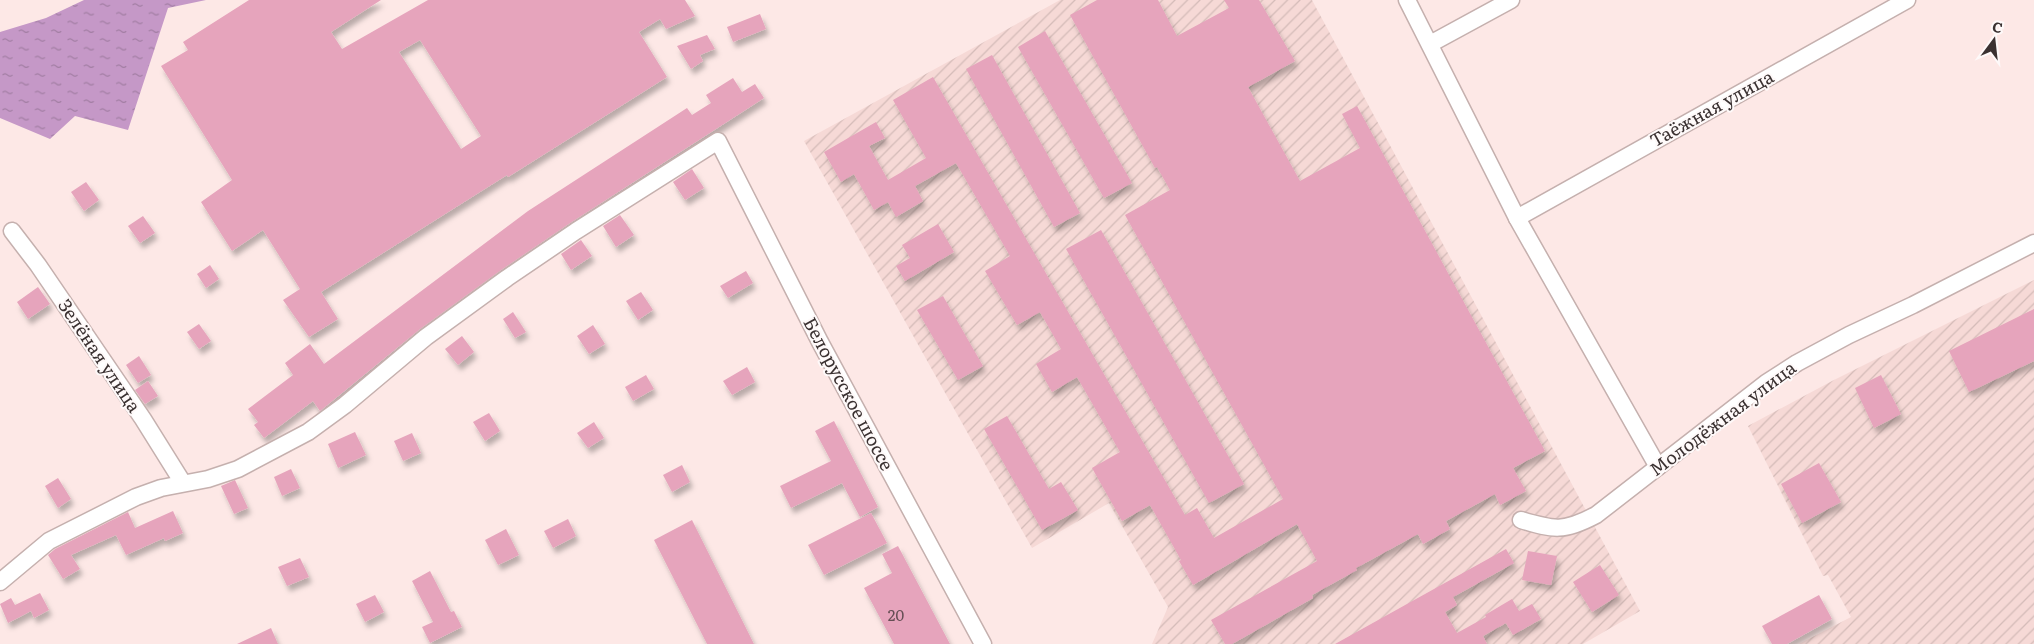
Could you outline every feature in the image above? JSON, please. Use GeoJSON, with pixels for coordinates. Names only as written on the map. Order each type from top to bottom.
{"type":"FeatureCollection","features":[{"type":"Feature","properties":{"kind":"street"},"geometry":{"type":"LineString","coordinates":[[1406,0],[1517,218],[1658,467]]}},
{"type":"Feature","properties":{"kind":"street"},"geometry":{"type":"LineString","coordinates":[[1430,44],[1511,0]]}},
{"type":"Feature","properties":{"kind":"street","name":"Таёжная улица"},"geometry":{"type":"LineString","coordinates":[[1517,218],[1907,0]]}},
{"type":"Feature","properties":{"kind":"street","name":"Белорусское шоссе"},"geometry":{"type":"LineString","coordinates":[[183,483],[208,479],[238,469],[308,432],[345,405],[426,337],[507,278],[576,231],[718,141],[820,342],[983,644]]}},
{"type":"Feature","properties":{"kind":"street","name":"Зелёная улица"},"geometry":{"type":"LineString","coordinates":[[12,231],[38,265],[143,419],[183,483]]}},
{"type":"Feature","properties":{"kind":"street","name":"Молодёжная улица"},"geometry":{"type":"LineString","coordinates":[[1521,520],[1546,528],[1559,529],[1576,526],[1596,515],[1766,383],[1797,363],[2034,243]]}},
{"type":"Feature","properties":{"kind":"street"},"geometry":{"type":"LineString","coordinates":[[0,582],[49,541],[136,497],[183,483]]}},
{"type":"Feature","properties":{"kind":"shaded area"},"geometry":{"type":"Polygon","coordinates":[[[1060,0],[1312,0],[1640,611],[1583,644],[1152,644],[1168,607],[1109,503],[1032,548],[804,141],[1060,0]]]}},
{"type":"Feature","properties":{"kind":"shaded area"},"geometry":{"type":"Polygon","coordinates":[[[2034,280],[2034,644],[1799,644],[1851,617],[1828,575],[1823,576],[1748,426],[1832,381],[2034,280]]]}},
{"type":"Feature","properties":{"kind":"water"},"geometry":{"type":"Polygon","coordinates":[[[84,0],[206,0],[168,8],[128,130],[75,116],[50,139],[0,118],[0,32],[46,18],[84,0]]]}},
{"type":"Feature","properties":{"kind":"building"},"geometry":{"type":"Polygon","coordinates":[[[249,0],[381,0],[331,32],[342,49],[428,0],[685,0],[695,16],[666,29],[660,19],[639,32],[667,77],[321,292],[338,319],[309,337],[283,300],[300,289],[263,230],[232,251],[201,202],[232,180],[161,66],[188,50],[183,42],[249,0]],[[420,40],[399,52],[461,149],[481,136],[420,40]]]}},
{"type":"Feature","properties":{"kind":"building"},"geometry":{"type":"Polygon","coordinates":[[[1097,0],[1158,0],[1177,36],[1229,8],[1224,0],[1259,0],[1295,61],[1248,87],[1300,181],[1360,148],[1342,114],[1357,106],[1545,451],[1513,468],[1526,491],[1500,505],[1495,494],[1446,521],[1450,529],[1423,544],[1418,534],[1356,568],[1357,570],[1312,595],[1313,598],[1232,644],[1225,644],[1211,620],[1317,561],[1297,524],[1193,585],[1150,505],[1122,521],[1092,468],[1120,452],[1077,377],[1052,392],[1036,364],[1061,349],[1040,312],[1017,325],[985,271],[1010,256],[956,163],[915,186],[923,201],[896,217],[888,202],[874,210],[854,174],[841,182],[824,152],[876,122],[885,138],[869,146],[888,180],[926,158],[893,100],[933,77],[1185,515],[1197,508],[1214,538],[1283,499],[1125,215],[1170,190],[1157,167],[1155,168],[1070,15],[1097,0]]]}},
{"type":"Feature","properties":{"kind":"building"},"geometry":{"type":"Polygon","coordinates":[[[760,14],[766,29],[733,42],[727,27],[760,14]]]}},
{"type":"Feature","properties":{"kind":"building"},"geometry":{"type":"Polygon","coordinates":[[[1045,31],[1132,183],[1104,198],[1018,47],[1045,31]]]}},
{"type":"Feature","properties":{"kind":"building"},"geometry":{"type":"Polygon","coordinates":[[[707,35],[715,49],[700,55],[703,61],[691,69],[677,46],[707,35]]]}},
{"type":"Feature","properties":{"kind":"building"},"geometry":{"type":"Polygon","coordinates":[[[992,55],[1080,213],[1054,227],[966,69],[992,55]]]}},
{"type":"Feature","properties":{"kind":"building"},"geometry":{"type":"Polygon","coordinates":[[[733,78],[742,92],[755,84],[764,98],[570,223],[501,270],[420,329],[320,411],[313,401],[264,438],[254,425],[258,422],[248,409],[293,375],[285,363],[310,344],[324,364],[528,211],[687,108],[692,115],[711,103],[706,95],[733,78]]]}},
{"type":"Feature","properties":{"kind":"building"},"geometry":{"type":"Polygon","coordinates":[[[692,169],[704,188],[685,200],[673,182],[692,169]]]}},
{"type":"Feature","properties":{"kind":"building"},"geometry":{"type":"Polygon","coordinates":[[[86,182],[99,200],[84,211],[71,192],[86,182]]]}},
{"type":"Feature","properties":{"kind":"building"},"geometry":{"type":"Polygon","coordinates":[[[620,215],[634,235],[616,247],[603,226],[620,215]]]}},
{"type":"Feature","properties":{"kind":"building"},"geometry":{"type":"Polygon","coordinates":[[[143,216],[155,233],[140,243],[128,226],[143,216]]]}},
{"type":"Feature","properties":{"kind":"building"},"geometry":{"type":"Polygon","coordinates":[[[938,224],[954,252],[905,281],[896,266],[910,258],[902,245],[938,224]]]}},
{"type":"Feature","properties":{"kind":"building"},"geometry":{"type":"Polygon","coordinates":[[[1101,230],[1244,484],[1209,503],[1066,249],[1101,230]]]}},
{"type":"Feature","properties":{"kind":"building"},"geometry":{"type":"Polygon","coordinates":[[[581,240],[592,256],[571,270],[561,254],[581,240]]]}},
{"type":"Feature","properties":{"kind":"building"},"geometry":{"type":"Polygon","coordinates":[[[210,265],[219,279],[206,288],[197,274],[210,265]]]}},
{"type":"Feature","properties":{"kind":"building"},"geometry":{"type":"Polygon","coordinates":[[[746,271],[753,283],[728,298],[720,286],[746,271]]]}},
{"type":"Feature","properties":{"kind":"building"},"geometry":{"type":"Polygon","coordinates":[[[38,287],[50,304],[28,319],[17,302],[38,287]]]}},
{"type":"Feature","properties":{"kind":"building"},"geometry":{"type":"Polygon","coordinates":[[[641,292],[653,310],[638,320],[626,301],[641,292]]]}},
{"type":"Feature","properties":{"kind":"building"},"geometry":{"type":"Polygon","coordinates":[[[943,296],[983,366],[958,380],[917,310],[943,296]]]}},
{"type":"Feature","properties":{"kind":"building"},"geometry":{"type":"Polygon","coordinates":[[[2034,309],[2034,361],[1969,392],[1949,351],[2034,309]]]}},
{"type":"Feature","properties":{"kind":"building"},"geometry":{"type":"Polygon","coordinates":[[[513,312],[526,332],[515,338],[503,319],[513,312]]]}},
{"type":"Feature","properties":{"kind":"building"},"geometry":{"type":"Polygon","coordinates":[[[199,324],[211,341],[199,349],[187,332],[199,324]]]}},
{"type":"Feature","properties":{"kind":"building"},"geometry":{"type":"Polygon","coordinates":[[[593,325],[605,344],[589,354],[577,336],[593,325]]]}},
{"type":"Feature","properties":{"kind":"building"},"geometry":{"type":"Polygon","coordinates":[[[462,336],[474,352],[458,365],[445,349],[462,336]]]}},
{"type":"Feature","properties":{"kind":"building"},"geometry":{"type":"Polygon","coordinates":[[[139,356],[151,375],[138,383],[126,365],[139,356]]]}},
{"type":"Feature","properties":{"kind":"building"},"geometry":{"type":"Polygon","coordinates":[[[747,367],[755,382],[732,395],[723,381],[747,367]]]}},
{"type":"Feature","properties":{"kind":"building"},"geometry":{"type":"Polygon","coordinates":[[[646,375],[654,389],[633,401],[625,387],[646,375]]]}},
{"type":"Feature","properties":{"kind":"building"},"geometry":{"type":"Polygon","coordinates":[[[1881,375],[1901,414],[1874,428],[1855,388],[1881,375]]]}},
{"type":"Feature","properties":{"kind":"building"},"geometry":{"type":"Polygon","coordinates":[[[148,381],[158,396],[145,404],[135,390],[148,381]]]}},
{"type":"Feature","properties":{"kind":"building"},"geometry":{"type":"Polygon","coordinates":[[[489,413],[500,431],[485,441],[473,422],[489,413]]]}},
{"type":"Feature","properties":{"kind":"building"},"geometry":{"type":"Polygon","coordinates":[[[1007,416],[1049,489],[1061,482],[1078,510],[1042,530],[984,429],[1007,416]]]}},
{"type":"Feature","properties":{"kind":"building"},"geometry":{"type":"Polygon","coordinates":[[[834,421],[878,507],[860,517],[842,483],[791,508],[780,486],[831,461],[815,431],[834,421]]]}},
{"type":"Feature","properties":{"kind":"building"},"geometry":{"type":"Polygon","coordinates":[[[594,422],[604,438],[588,448],[577,433],[594,422]]]}},
{"type":"Feature","properties":{"kind":"building"},"geometry":{"type":"Polygon","coordinates":[[[355,432],[366,455],[338,468],[328,444],[355,432]]]}},
{"type":"Feature","properties":{"kind":"building"},"geometry":{"type":"Polygon","coordinates":[[[412,433],[421,453],[403,461],[394,441],[412,433]]]}},
{"type":"Feature","properties":{"kind":"building"},"geometry":{"type":"Polygon","coordinates":[[[1819,463],[1841,502],[1802,523],[1781,484],[1819,463]]]}},
{"type":"Feature","properties":{"kind":"building"},"geometry":{"type":"Polygon","coordinates":[[[682,465],[690,482],[672,492],[663,475],[682,465]]]}},
{"type":"Feature","properties":{"kind":"building"},"geometry":{"type":"Polygon","coordinates":[[[291,469],[300,488],[282,496],[274,477],[291,469]]]}},
{"type":"Feature","properties":{"kind":"building"},"geometry":{"type":"Polygon","coordinates":[[[58,478],[71,499],[58,508],[45,486],[58,478]]]}},
{"type":"Feature","properties":{"kind":"building"},"geometry":{"type":"Polygon","coordinates":[[[235,480],[248,508],[234,514],[221,486],[235,480]]]}},
{"type":"Feature","properties":{"kind":"building"},"geometry":{"type":"Polygon","coordinates":[[[173,511],[183,533],[165,541],[164,538],[126,555],[116,535],[71,555],[80,569],[63,579],[48,555],[55,549],[128,512],[135,528],[173,511]]]}},
{"type":"Feature","properties":{"kind":"building"},"geometry":{"type":"Polygon","coordinates":[[[871,513],[887,543],[824,575],[808,545],[871,513]]]}},
{"type":"Feature","properties":{"kind":"building"},"geometry":{"type":"Polygon","coordinates":[[[568,519],[576,536],[553,548],[544,531],[568,519]]]}},
{"type":"Feature","properties":{"kind":"building"},"geometry":{"type":"Polygon","coordinates":[[[692,520],[754,644],[707,644],[654,540],[692,520]]]}},
{"type":"Feature","properties":{"kind":"building"},"geometry":{"type":"Polygon","coordinates":[[[506,529],[519,555],[498,565],[485,540],[506,529]]]}},
{"type":"Feature","properties":{"kind":"building"},"geometry":{"type":"Polygon","coordinates":[[[898,546],[950,644],[894,644],[864,588],[892,573],[882,554],[898,546]]]}},
{"type":"Feature","properties":{"kind":"building"},"geometry":{"type":"Polygon","coordinates":[[[1506,549],[1514,563],[1453,597],[1457,605],[1445,612],[1457,633],[1486,617],[1485,615],[1512,599],[1519,611],[1532,604],[1541,619],[1513,635],[1506,623],[1483,636],[1487,644],[1335,644],[1506,549]]]}},
{"type":"Feature","properties":{"kind":"building"},"geometry":{"type":"Polygon","coordinates":[[[1528,551],[1557,556],[1551,585],[1522,580],[1528,551]]]}},
{"type":"Feature","properties":{"kind":"building"},"geometry":{"type":"Polygon","coordinates":[[[300,558],[309,577],[287,586],[278,567],[300,558]]]}},
{"type":"Feature","properties":{"kind":"building"},"geometry":{"type":"Polygon","coordinates":[[[1600,565],[1619,595],[1592,612],[1573,582],[1600,565]]]}},
{"type":"Feature","properties":{"kind":"building"},"geometry":{"type":"Polygon","coordinates":[[[430,571],[451,612],[454,611],[462,627],[430,643],[422,627],[433,622],[412,581],[430,571]]]}},
{"type":"Feature","properties":{"kind":"building"},"geometry":{"type":"Polygon","coordinates":[[[40,593],[49,610],[34,618],[31,611],[8,623],[0,604],[11,598],[15,605],[40,593]]]}},
{"type":"Feature","properties":{"kind":"building"},"geometry":{"type":"Polygon","coordinates":[[[375,595],[384,612],[365,622],[356,604],[375,595]]]}},
{"type":"Feature","properties":{"kind":"building"},"geometry":{"type":"Polygon","coordinates":[[[1819,595],[1832,619],[1787,644],[1772,644],[1762,626],[1819,595]]]}},
{"type":"Feature","properties":{"kind":"building"},"geometry":{"type":"Polygon","coordinates":[[[271,628],[278,644],[237,644],[271,628]]]}}]}
